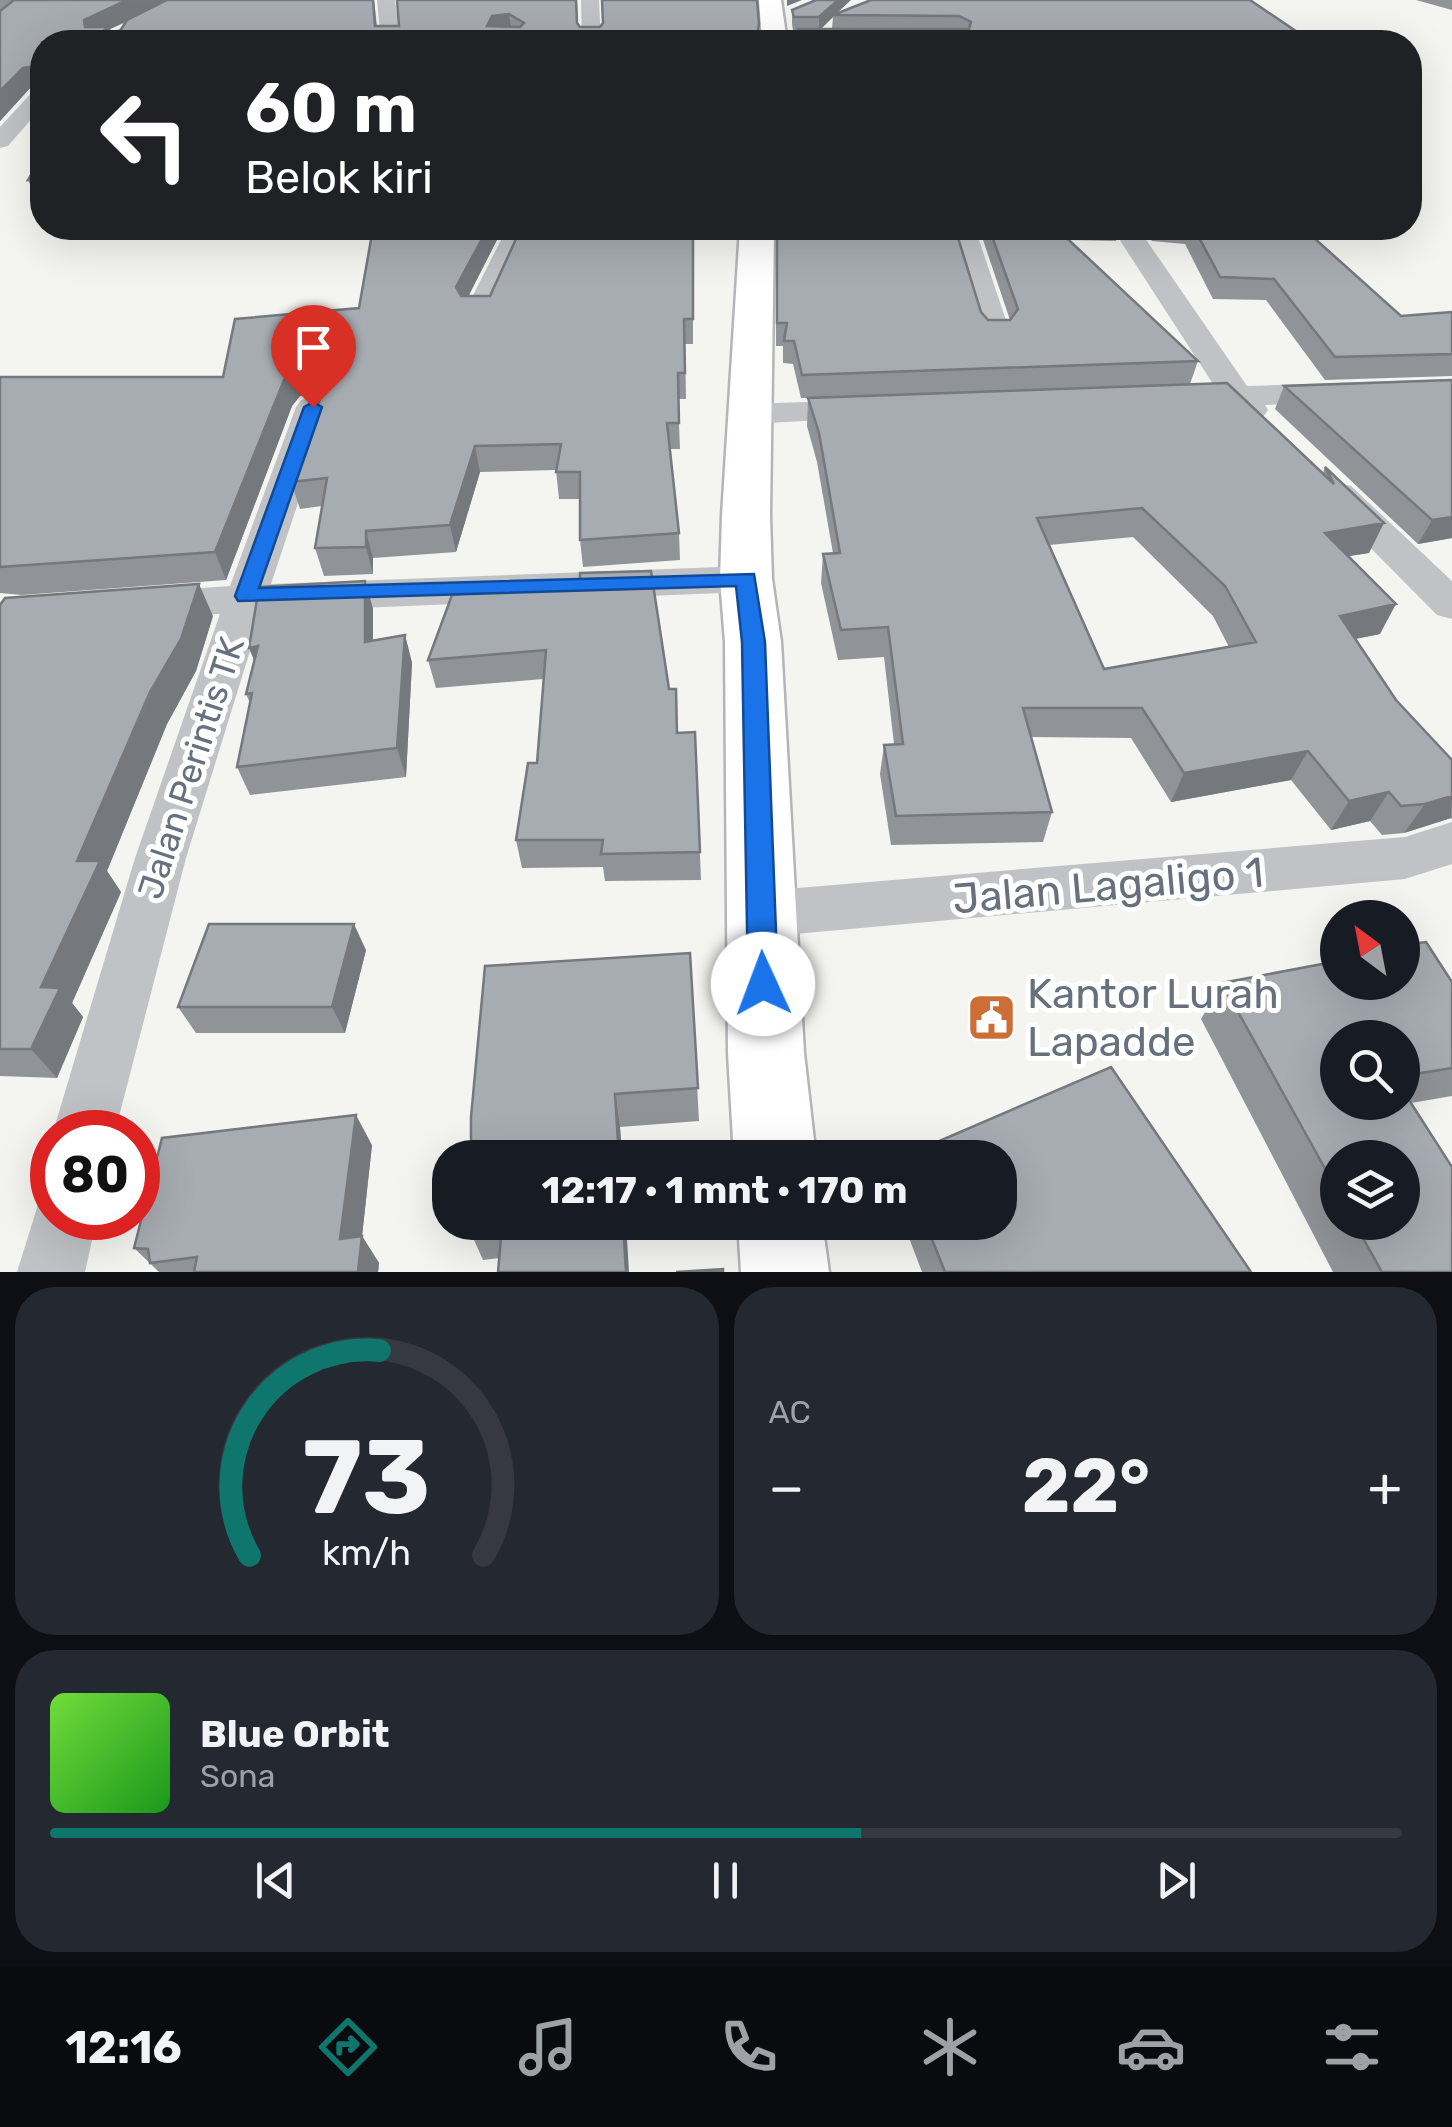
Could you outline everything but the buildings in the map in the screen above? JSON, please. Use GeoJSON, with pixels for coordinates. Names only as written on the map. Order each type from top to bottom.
{"type":"FeatureCollection","features":[{"type":"Feature","properties":{"kind":"highway"},"geometry":{"type":"LineString","coordinates":[[756,240],[746,579],[753,642],[766,1053],[773,1140]]}},
{"type":"Feature","properties":{"kind":"highway"},"geometry":{"type":"LineString","coordinates":[[782,1240],[785,1272]]}},
{"type":"Feature","properties":{"kind":"street"},"geometry":{"type":"LineString","coordinates":[[128,30],[194,0]]}},
{"type":"Feature","properties":{"kind":"street"},"geometry":{"type":"LineString","coordinates":[[386,0],[390,30]]}},
{"type":"Feature","properties":{"kind":"street"},"geometry":{"type":"LineString","coordinates":[[590,0],[591,30]]}},
{"type":"Feature","properties":{"kind":"street"},"geometry":{"type":"LineString","coordinates":[[776,23],[843,30]]}},
{"type":"Feature","properties":{"kind":"street"},"geometry":{"type":"LineString","coordinates":[[0,141],[30,107]]}},
{"type":"Feature","properties":{"kind":"street"},"geometry":{"type":"LineString","coordinates":[[0,151],[28,149]]}},
{"type":"Feature","properties":{"kind":"street"},"geometry":{"type":"LineString","coordinates":[[479,313],[514,240]]}},
{"type":"Feature","properties":{"kind":"street"},"geometry":{"type":"LineString","coordinates":[[966,240],[995,332]]}},
{"type":"Feature","properties":{"kind":"street"},"geometry":{"type":"LineString","coordinates":[[1134,240],[1236,396],[1277,435]]}},
{"type":"Feature","properties":{"kind":"street"},"geometry":{"type":"LineString","coordinates":[[1158,399],[1452,389]]}},
{"type":"Feature","properties":{"kind":"street","name":"Jalan Perintis TK"},"geometry":{"type":"LineString","coordinates":[[89,1110],[107,1037],[246,596],[313,407]]}},
{"type":"Feature","properties":{"kind":"street"},"geometry":{"type":"LineString","coordinates":[[749,414],[905,408]]}},
{"type":"Feature","properties":{"kind":"street"},"geometry":{"type":"LineString","coordinates":[[1318,474],[1452,605]]}},
{"type":"Feature","properties":{"kind":"street"},"geometry":{"type":"LineString","coordinates":[[113,606],[246,596],[746,579]]}},
{"type":"Feature","properties":{"kind":"street","name":"Jalan Lagaligo 1"},"geometry":{"type":"LineString","coordinates":[[761,914],[1405,858],[1452,843]]}},
{"type":"Feature","properties":{"kind":"street"},"geometry":{"type":"LineString","coordinates":[[51,1272],[59,1240]]}},
{"type":"Feature","properties":{"kind":"place","name":"Kantor Lurah Lapadde"},"geometry":{"type":"Point","coordinates":[992,1017]}},
{"type":"Feature","properties":{"kind":"route"},"geometry":{"type":"LineString","coordinates":[[313,407],[246,596],[746,579],[753,642],[763,984]]}}]}
